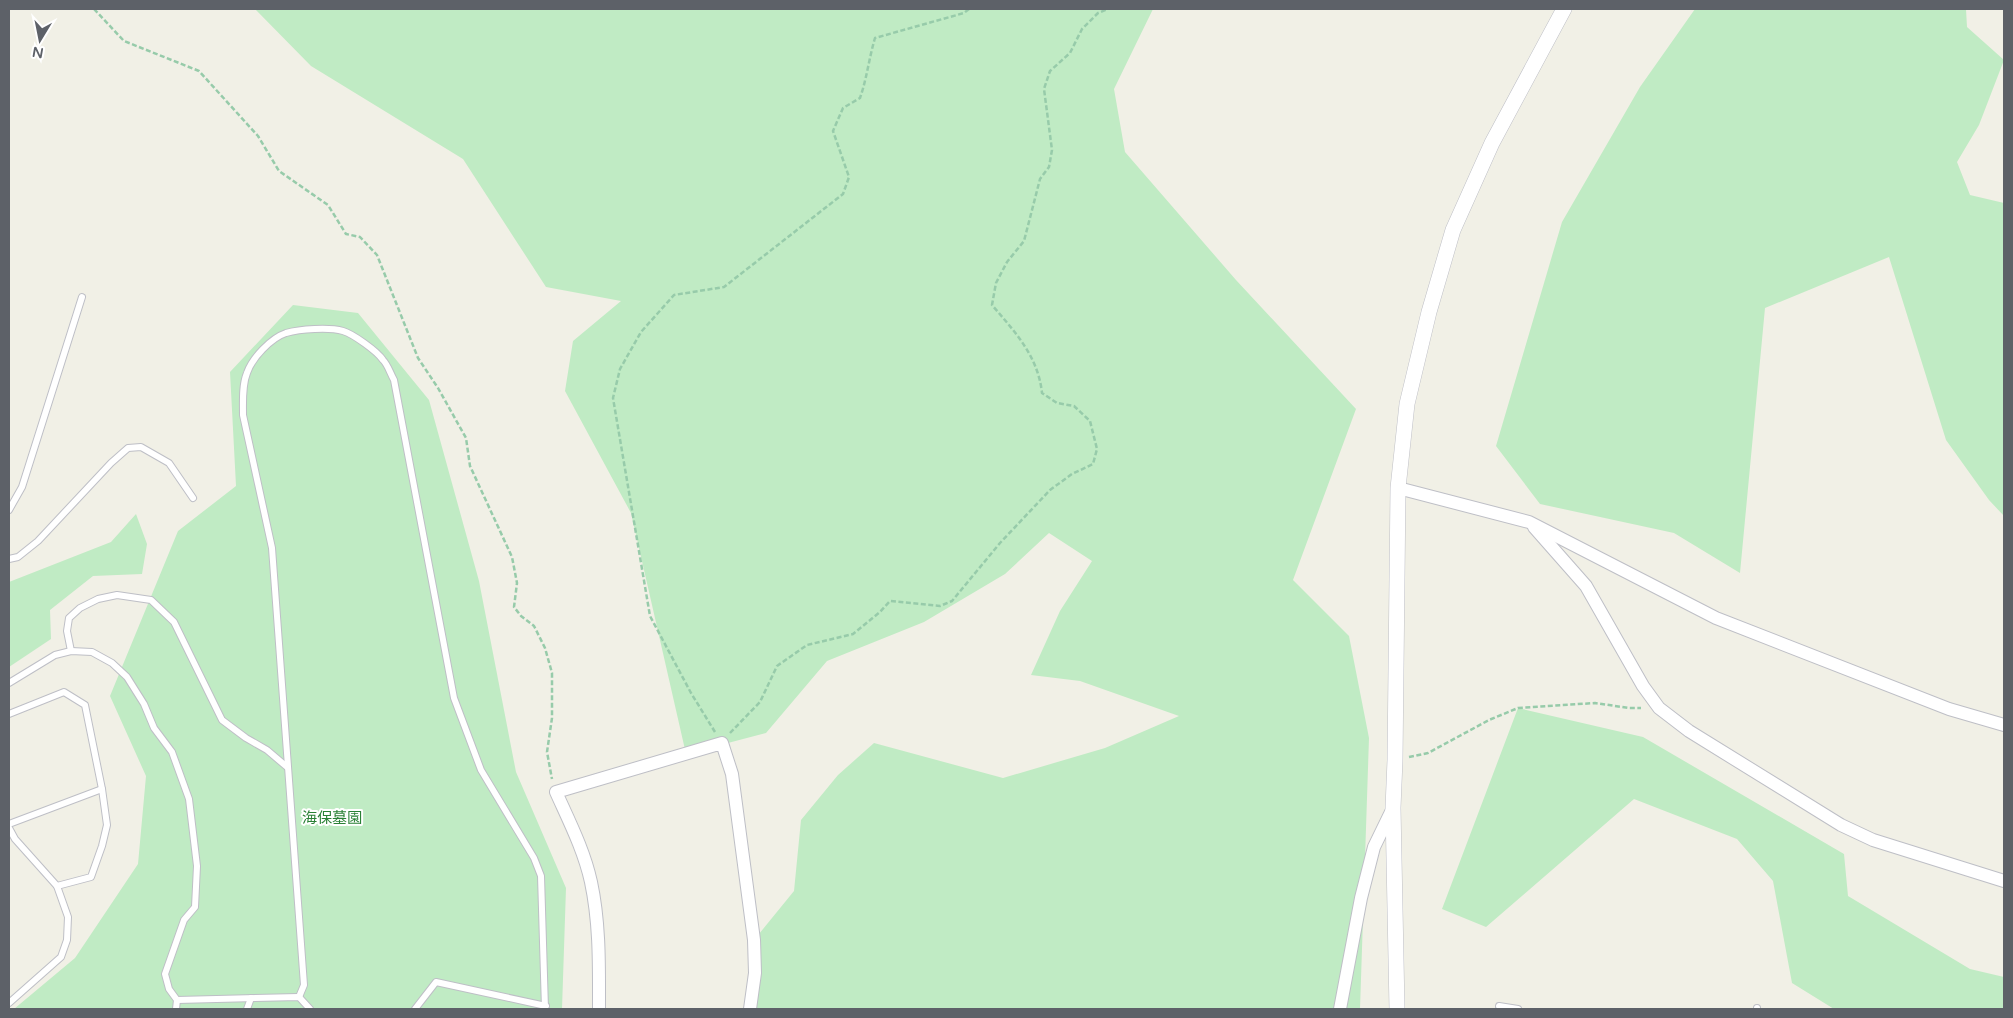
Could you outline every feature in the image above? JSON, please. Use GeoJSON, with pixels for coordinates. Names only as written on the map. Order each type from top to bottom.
{"type":"FeatureCollection","features":[{"type":"Feature","properties":{"kind":"street"},"geometry":{"type":"LineString","coordinates":[[1397,1009],[1393,808],[1398,488],[1407,404],[1430,312],[1454,230],[1492,143],[1564,9]]}},
{"type":"Feature","properties":{"kind":"street"},"geometry":{"type":"LineString","coordinates":[[1398,488],[1529,522],[1716,618],[1949,710],[2004,725]]}},
{"type":"Feature","properties":{"kind":"street"},"geometry":{"type":"LineString","coordinates":[[1529,522],[1586,586],[1643,686],[1659,708],[1688,731],[1841,825],[1873,840],[2004,881]]}},
{"type":"Feature","properties":{"kind":"street"},"geometry":{"type":"LineString","coordinates":[[599,1009],[598,924],[591,882],[578,840],[556,792],[722,743],[732,774],[754,940],[755,973],[750,1009]]}},
{"type":"Feature","properties":{"kind":"street"},"geometry":{"type":"LineString","coordinates":[[1340,1009],[1360,898],[1374,848],[1393,808]]}},
{"type":"Feature","properties":{"kind":"lane"},"geometry":{"type":"LineString","coordinates":[[9,510],[22,487],[82,297]]}},
{"type":"Feature","properties":{"kind":"lane"},"geometry":{"type":"LineString","coordinates":[[299,997],[304,984],[272,548],[243,415],[243,392],[247,373],[257,356],[269,343],[286,333],[316,329],[344,331],[371,348],[383,360],[394,380],[454,698],[481,770],[534,858],[541,876],[546,1008],[436,982],[416,1009]]}},
{"type":"Feature","properties":{"kind":"lane"},"geometry":{"type":"LineString","coordinates":[[9,559],[18,557],[38,541],[128,448],[141,448],[169,463],[193,498]]}},
{"type":"Feature","properties":{"kind":"lane"},"geometry":{"type":"LineString","coordinates":[[71,651],[66,631],[69,618],[80,608],[98,599],[117,595],[151,600],[174,622],[222,720],[246,738],[267,750],[288,768]]}},
{"type":"Feature","properties":{"kind":"lane"},"geometry":{"type":"LineString","coordinates":[[9,683],[55,655],[71,651],[92,652],[112,662],[127,677],[144,704],[154,728],[172,752],[189,799],[197,866],[195,908],[184,920],[165,974],[169,989],[177,1000],[176,1009]]}},
{"type":"Feature","properties":{"kind":"lane"},"geometry":{"type":"LineString","coordinates":[[9,714],[64,692],[85,706],[107,825],[91,877],[57,886]]}},
{"type":"Feature","properties":{"kind":"lane"},"geometry":{"type":"LineString","coordinates":[[9,824],[102,790]]}},
{"type":"Feature","properties":{"kind":"lane"},"geometry":{"type":"LineString","coordinates":[[9,828],[15,839],[57,886],[68,917],[67,940],[61,958],[11,1001],[9,992]]}},
{"type":"Feature","properties":{"kind":"lane"},"geometry":{"type":"LineString","coordinates":[[177,1000],[299,997],[310,1009]]}},
{"type":"Feature","properties":{"kind":"lane"},"geometry":{"type":"LineString","coordinates":[[248,1009],[251,998]]}},
{"type":"Feature","properties":{"kind":"lane"},"geometry":{"type":"LineString","coordinates":[[1499,1006],[1518,1009]]}},
{"type":"Feature","properties":{"kind":"path"},"geometry":{"type":"LineString","coordinates":[[969,9],[964,13],[875,38],[860,98],[843,108],[833,131],[849,177],[843,194],[724,286],[674,295],[641,332],[620,369],[612,398],[650,616],[691,693],[722,743],[726,736],[760,702],[777,666],[807,645],[853,634],[880,612],[890,600],[940,606],[952,601],[1000,543],[1050,490],[1072,474],[1093,464],[1097,449],[1090,421],[1074,406],[1057,403],[1042,393],[1040,377],[1021,338],[992,305],[996,283],[1007,262],[1024,241],[1040,179],[1049,167],[1052,150],[1044,89],[1050,71],[1070,53],[1082,29],[1098,12],[1108,9]]}},
{"type":"Feature","properties":{"kind":"path"},"geometry":{"type":"LineString","coordinates":[[1395,760],[1428,754],[1489,720],[1518,708],[1596,703],[1629,708],[1659,708]]}},
{"type":"Feature","properties":{"kind":"green space"},"geometry":{"type":"Polygon","coordinates":[[[255,9],[1153,9],[1114,89],[1125,152],[1236,280],[1356,409],[1293,580],[1349,636],[1369,738],[1360,1009],[754,1009],[759,934],[794,891],[801,820],[838,775],[874,743],[1003,778],[1105,748],[1179,716],[1080,681],[1031,675],[1060,611],[1092,561],[1049,533],[1005,574],[924,622],[827,661],[766,733],[686,754],[631,513],[565,391],[573,341],[621,301],[546,287],[463,159],[311,66],[255,9]]]}},
{"type":"Feature","properties":{"kind":"green space"},"geometry":{"type":"Polygon","coordinates":[[[1695,9],[1966,9],[1967,27],[2004,60],[1979,125],[1957,162],[1970,195],[2004,203],[2004,516],[1989,500],[1946,440],[1889,257],[1765,308],[1740,573],[1674,533],[1540,504],[1496,446],[1562,222],[1640,87],[1695,9]]]}},
{"type":"Feature","properties":{"kind":"green space","name":"海保墓園"},"geometry":{"type":"Polygon","coordinates":[[[293,305],[358,313],[429,400],[479,581],[516,772],[566,888],[562,1009],[14,1009],[75,958],[138,864],[146,776],[110,696],[178,531],[236,486],[230,372],[293,305]]]}},
{"type":"Feature","properties":{"kind":"green space"},"geometry":{"type":"Polygon","coordinates":[[[136,514],[147,544],[142,574],[93,576],[50,610],[51,639],[9,667],[9,582],[111,542],[136,514]]]}},
{"type":"Feature","properties":{"kind":"green space"},"geometry":{"type":"Polygon","coordinates":[[[1518,708],[1643,737],[1844,854],[1848,896],[1970,969],[2004,977],[2004,1009],[1834,1009],[1792,983],[1773,881],[1737,839],[1634,799],[1486,927],[1442,909],[1518,708]]]}}]}
